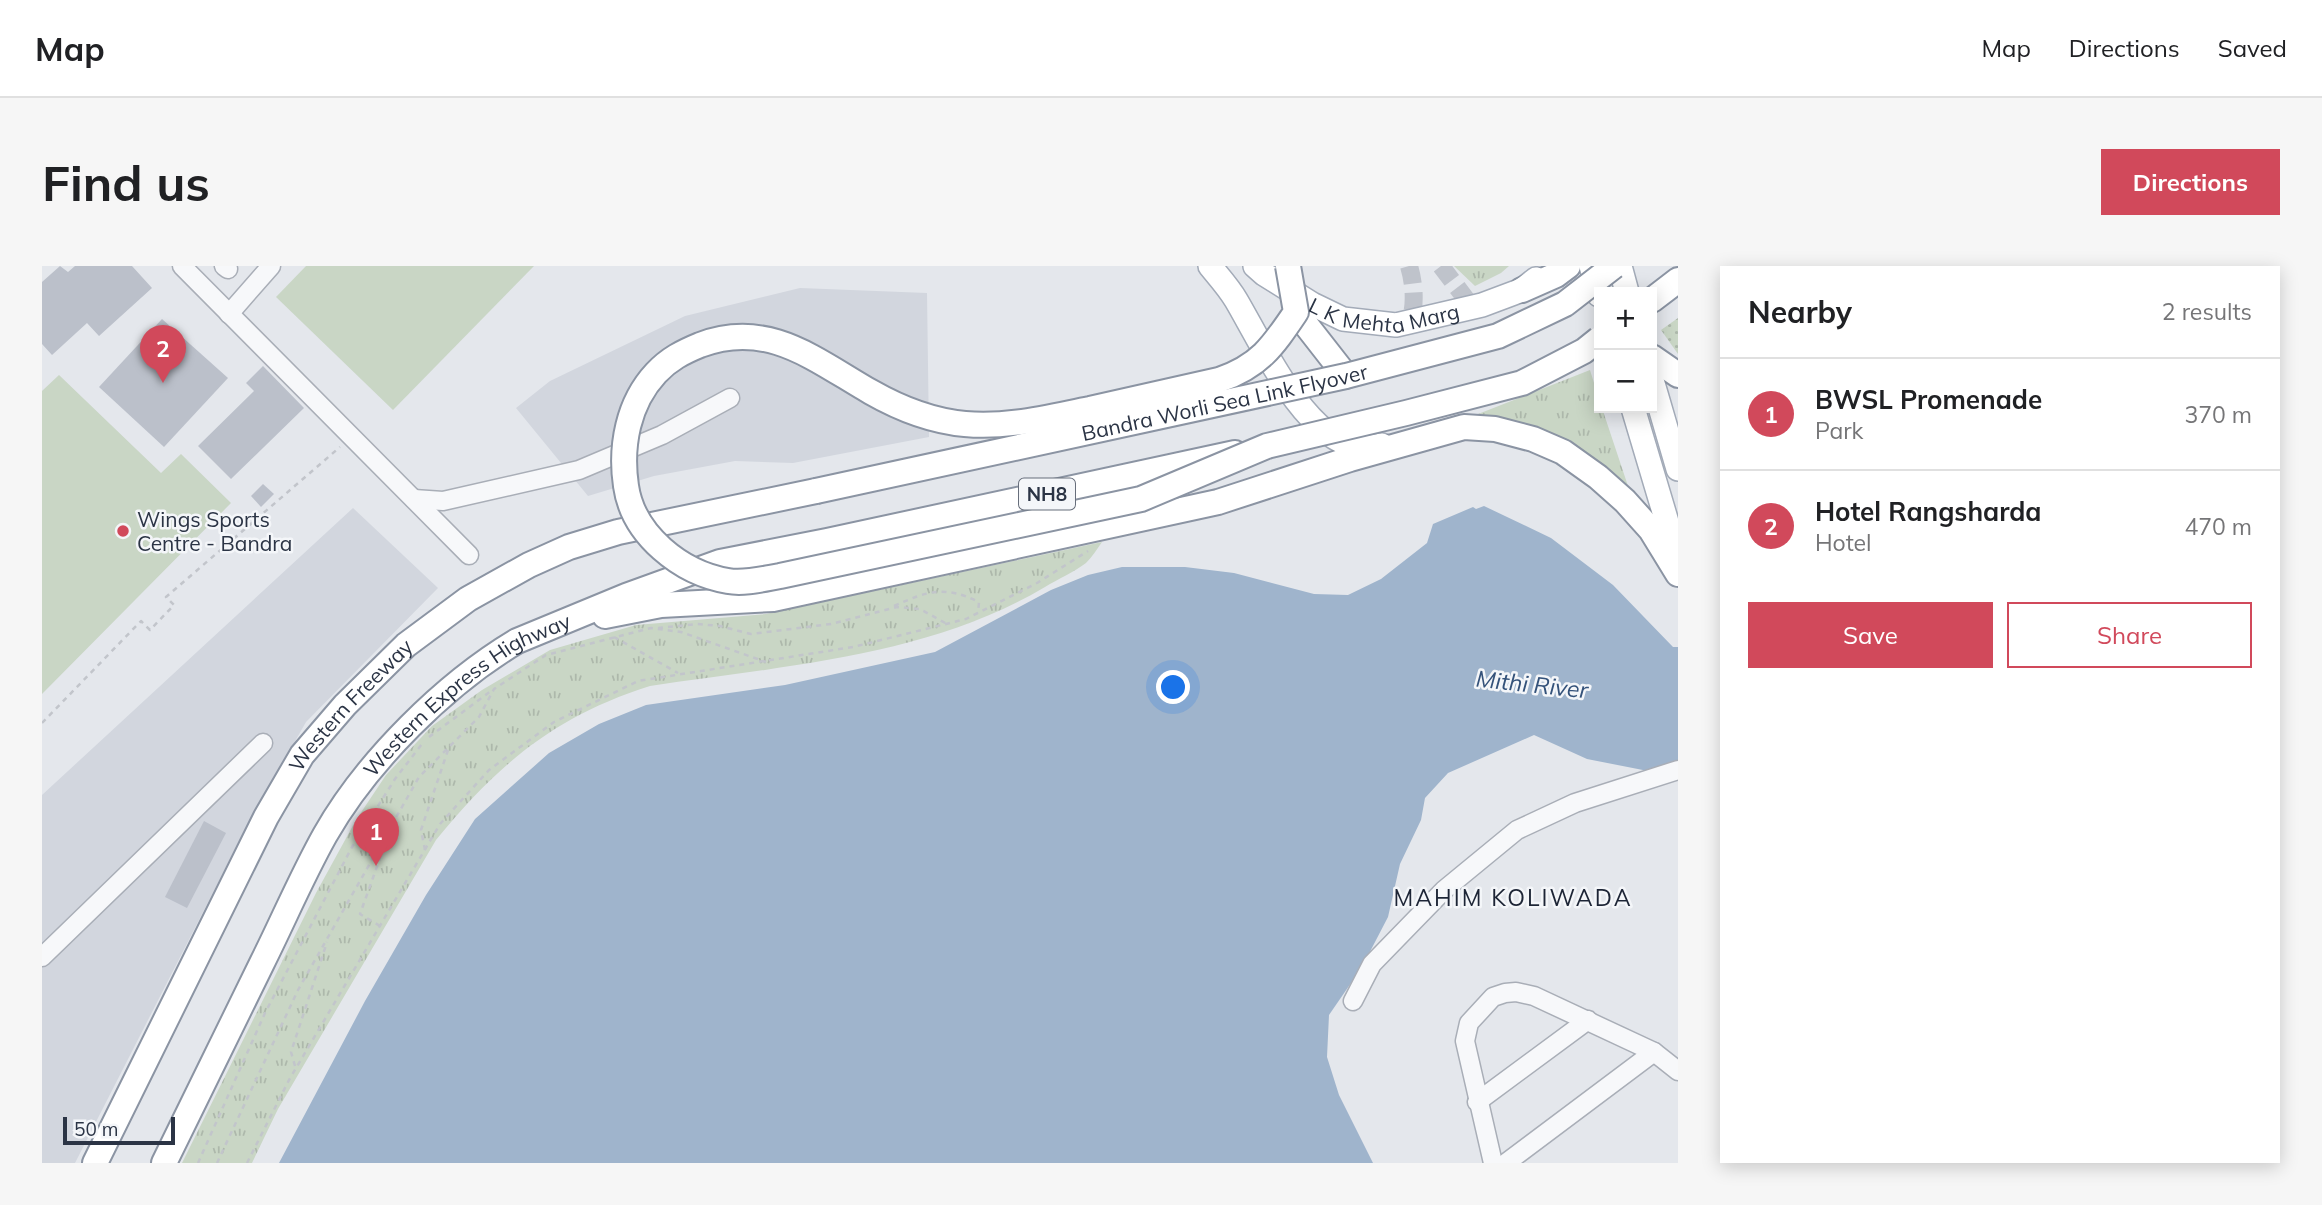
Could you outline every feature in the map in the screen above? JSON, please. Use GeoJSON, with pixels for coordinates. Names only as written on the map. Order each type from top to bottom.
{"type":"FeatureCollection","features":[{"type":"Feature","properties":{"kind":"highway"},"geometry":{"type":"LineString","coordinates":[[1288,266],[1296,312],[1346,376]]}},
{"type":"Feature","properties":{"kind":"highway"},"geometry":{"type":"LineString","coordinates":[[1522,290],[1556,275],[1568,266]]}},
{"type":"Feature","properties":{"kind":"highway","name":"Bandra Worli Sea Link Flyover"},"geometry":{"type":"LineString","coordinates":[[816,491],[1346,376],[1498,336],[1565,304],[1614,266]]}},
{"type":"Feature","properties":{"kind":"highway"},"geometry":{"type":"LineString","coordinates":[[1657,296],[1678,280]]}},
{"type":"Feature","properties":{"kind":"highway"},"geometry":{"type":"LineString","coordinates":[[1296,312],[1275,343],[1240,373],[1037,420],[986,426],[961,424],[909,410],[872,392],[824,362],[779,342],[741,335],[711,341],[682,352],[648,381],[628,423],[624,442],[626,492],[648,536],[666,554],[685,566],[730,582],[780,576],[1141,499],[1266,446],[1522,383],[1584,351],[1594,343]]}},
{"type":"Feature","properties":{"kind":"highway"},"geometry":{"type":"LineString","coordinates":[[1657,361],[1678,375]]}},
{"type":"Feature","properties":{"kind":"highway"},"geometry":{"type":"LineString","coordinates":[[525,637],[596,618],[660,605],[773,599],[1218,502],[1410,441],[1464,427],[1495,429],[1533,439],[1563,452],[1625,501],[1651,530],[1678,573]]}},
{"type":"Feature","properties":{"kind":"highway","name":"Western Express Highway"},"geometry":{"type":"LineString","coordinates":[[164,1163],[326,834],[363,779],[406,730],[459,682],[505,648],[525,637],[626,596],[720,562],[1266,446]]}},
{"type":"Feature","properties":{"kind":"highway","name":"Western Freeway"},"geometry":{"type":"LineString","coordinates":[[95,1163],[265,817],[302,755],[345,705],[406,645],[468,599],[529,565],[569,547],[618,532],[816,491]]}},
{"type":"Feature","properties":{"kind":"main road"},"geometry":{"type":"LineString","coordinates":[[1210,266],[1238,304],[1275,370],[1313,420],[1329,434],[1354,446],[1410,441]]}},
{"type":"Feature","properties":{"kind":"main road","name":"L K Mehta Marg"},"geometry":{"type":"LineString","coordinates":[[1260,270],[1312,304],[1343,319],[1396,325],[1482,305],[1522,290],[1552,266]]}},
{"type":"Feature","properties":{"kind":"main road"},"geometry":{"type":"LineString","coordinates":[[1591,266],[1597,287]]}},
{"type":"Feature","properties":{"kind":"main road"},"geometry":{"type":"LineString","coordinates":[[1620,266],[1626,287]]}},
{"type":"Feature","properties":{"kind":"main road"},"geometry":{"type":"LineString","coordinates":[[1238,304],[1260,270]]}},
{"type":"Feature","properties":{"kind":"main road"},"geometry":{"type":"LineString","coordinates":[[1657,397],[1678,469]]}},
{"type":"Feature","properties":{"kind":"main road"},"geometry":{"type":"LineString","coordinates":[[1634,413],[1678,559]]}},
{"type":"Feature","properties":{"kind":"street"},"geometry":{"type":"LineString","coordinates":[[182,266],[469,555]]}},
{"type":"Feature","properties":{"kind":"street"},"geometry":{"type":"LineString","coordinates":[[229,314],[271,266]]}},
{"type":"Feature","properties":{"kind":"street"},"geometry":{"type":"LineString","coordinates":[[414,499],[443,501],[579,470],[662,435],[730,398]]}},
{"type":"Feature","properties":{"kind":"street"},"geometry":{"type":"LineString","coordinates":[[42,957],[262,743]]}},
{"type":"Feature","properties":{"kind":"street"},"geometry":{"type":"LineString","coordinates":[[1353,1000],[1372,964],[1444,890],[1517,830],[1575,803],[1678,770]]}},
{"type":"Feature","properties":{"kind":"street"},"geometry":{"type":"LineString","coordinates":[[1493,1163],[1465,1041],[1469,1023],[1493,997],[1516,992],[1534,996],[1654,1052],[1678,1071]]}},
{"type":"Feature","properties":{"kind":"street"},"geometry":{"type":"LineString","coordinates":[[1477,1102],[1587,1020]]}},
{"type":"Feature","properties":{"kind":"street"},"geometry":{"type":"LineString","coordinates":[[1506,1163],[1654,1052]]}},
{"type":"Feature","properties":{"kind":"path"},"geometry":{"type":"LineString","coordinates":[[42,723],[141,621],[150,630],[174,606],[166,597],[352,437]]}},
{"type":"Feature","properties":{"kind":"path"},"geometry":{"type":"LineString","coordinates":[[247,1163],[296,1068],[440,824],[489,770],[554,722],[638,681],[853,648],[947,624],[978,613],[1037,583],[1091,549]]}},
{"type":"Feature","properties":{"kind":"path"},"geometry":{"type":"LineString","coordinates":[[887,609],[919,595],[940,591],[959,593],[979,602],[978,613]]}},
{"type":"Feature","properties":{"kind":"path"},"geometry":{"type":"LineString","coordinates":[[198,1163],[265,1013],[352,847],[425,740],[494,689],[545,655],[651,628],[720,625],[751,634],[831,624],[897,607],[920,609],[947,624]]}},
{"type":"Feature","properties":{"kind":"path"},"geometry":{"type":"LineString","coordinates":[[651,628],[681,632],[768,662]]}},
{"type":"Feature","properties":{"kind":"path"},"geometry":{"type":"LineString","coordinates":[[614,637],[680,674]]}},
{"type":"Feature","properties":{"kind":"path"},"geometry":{"type":"LineString","coordinates":[[217,1163],[298,990],[419,777],[479,717],[494,689]]}},
{"type":"Feature","properties":{"kind":"path"},"geometry":{"type":"LineString","coordinates":[[425,850],[421,830],[449,746]]}},
{"type":"Feature","properties":{"kind":"path"},"geometry":{"type":"LineString","coordinates":[[380,926],[360,914],[393,823]]}},
{"type":"Feature","properties":{"kind":"path"},"geometry":{"type":"LineString","coordinates":[[296,1068],[291,1052],[329,936]]}},
{"type":"Feature","properties":{"kind":"shaded area"},"geometry":{"type":"Polygon","coordinates":[[[800,288],[927,293],[929,437],[793,463],[735,461],[654,476],[588,496],[516,408],[550,381],[685,316],[800,288]]]}},
{"type":"Feature","properties":{"kind":"shaded area"},"geometry":{"type":"Polygon","coordinates":[[[353,508],[438,588],[306,722],[248,824],[75,1163],[42,1163],[42,795],[353,508]]]}},
{"type":"Feature","properties":{"kind":"green space"},"geometry":{"type":"Polygon","coordinates":[[[306,266],[534,266],[393,410],[276,297],[306,266]]]}},
{"type":"Feature","properties":{"kind":"green space"},"geometry":{"type":"Polygon","coordinates":[[[1454,266],[1509,266],[1475,286],[1454,266]]]}},
{"type":"Feature","properties":{"kind":"green space"},"geometry":{"type":"Polygon","coordinates":[[[1678,318],[1678,354],[1661,330],[1678,318]]]}},
{"type":"Feature","properties":{"kind":"green space"},"geometry":{"type":"Polygon","coordinates":[[[1590,370],[1594,383],[1594,413],[1604,413],[1633,501],[1473,416],[1590,370]]]}},
{"type":"Feature","properties":{"kind":"green space","name":"Wings Sports Centre - Bandra"},"geometry":{"type":"Polygon","coordinates":[[[59,375],[161,473],[181,454],[231,503],[42,694],[42,391],[59,375]]]}},
{"type":"Feature","properties":{"kind":"green space"},"geometry":{"type":"Polygon","coordinates":[[[1102,542],[1086,563],[1045,587],[1000,611],[952,629],[853,655],[650,686],[585,712],[557,728],[506,766],[482,788],[436,840],[278,1109],[252,1163],[182,1163],[316,893],[356,820],[386,775],[432,726],[482,690],[550,650],[636,625],[766,614],[1102,542]]]}},
{"type":"Feature","properties":{"kind":"water","name":"Mithi River"},"geometry":{"type":"Polygon","coordinates":[[[1484,506],[1551,538],[1613,585],[1673,647],[1678,647],[1678,764],[1648,771],[1587,759],[1534,735],[1448,773],[1425,798],[1421,820],[1400,864],[1388,917],[1362,967],[1329,1015],[1327,1057],[1339,1095],[1373,1163],[279,1163],[365,1001],[426,895],[475,819],[549,753],[599,724],[646,705],[785,685],[935,652],[1051,590],[1088,575],[1122,567],[1185,567],[1234,573],[1314,594],[1348,595],[1381,579],[1427,543],[1433,524],[1473,507],[1476,509],[1484,506]]]}},
{"type":"Feature","properties":{"kind":"building"},"geometry":{"type":"Polygon","coordinates":[[[60,266],[68,272],[75,266],[132,266],[152,288],[99,336],[87,323],[52,355],[42,344],[42,282],[60,266]]]}},
{"type":"Feature","properties":{"kind":"building"},"geometry":{"type":"Polygon","coordinates":[[[162,319],[228,378],[164,447],[99,387],[162,319]]]}},
{"type":"Feature","properties":{"kind":"building"},"geometry":{"type":"Polygon","coordinates":[[[263,366],[304,408],[231,479],[198,446],[254,391],[246,383],[263,366]]]}},
{"type":"Feature","properties":{"kind":"building"},"geometry":{"type":"Polygon","coordinates":[[[263,484],[274,494],[261,507],[251,496],[263,484]]]}},
{"type":"Feature","properties":{"kind":"building"},"geometry":{"type":"Polygon","coordinates":[[[204,821],[226,833],[187,908],[165,897],[204,821]]]}},
{"type":"Feature","properties":{"kind":"tunnel"},"geometry":{"type":"LineString","coordinates":[[1409,266],[1414,294],[1410,321]]}},
{"type":"Feature","properties":{"kind":"tunnel"},"geometry":{"type":"LineString","coordinates":[[1441,266],[1472,307]]}},
{"type":"Feature","properties":{"kind":"place","name":"Hotel Rangsharda"},"geometry":{"type":"Point","coordinates":[163,383]}},
{"type":"Feature","properties":{"kind":"place","name":"Wings Sports Centre - Bandra"},"geometry":{"type":"Point","coordinates":[123,531]}},
{"type":"Feature","properties":{"kind":"place","name":"BWSL Promenade"},"geometry":{"type":"Point","coordinates":[376,866]}},
{"type":"Feature","properties":{"kind":"district","name":"MAHIM KOLIWADA"},"geometry":{"type":"Point","coordinates":[1513,897]}}]}
